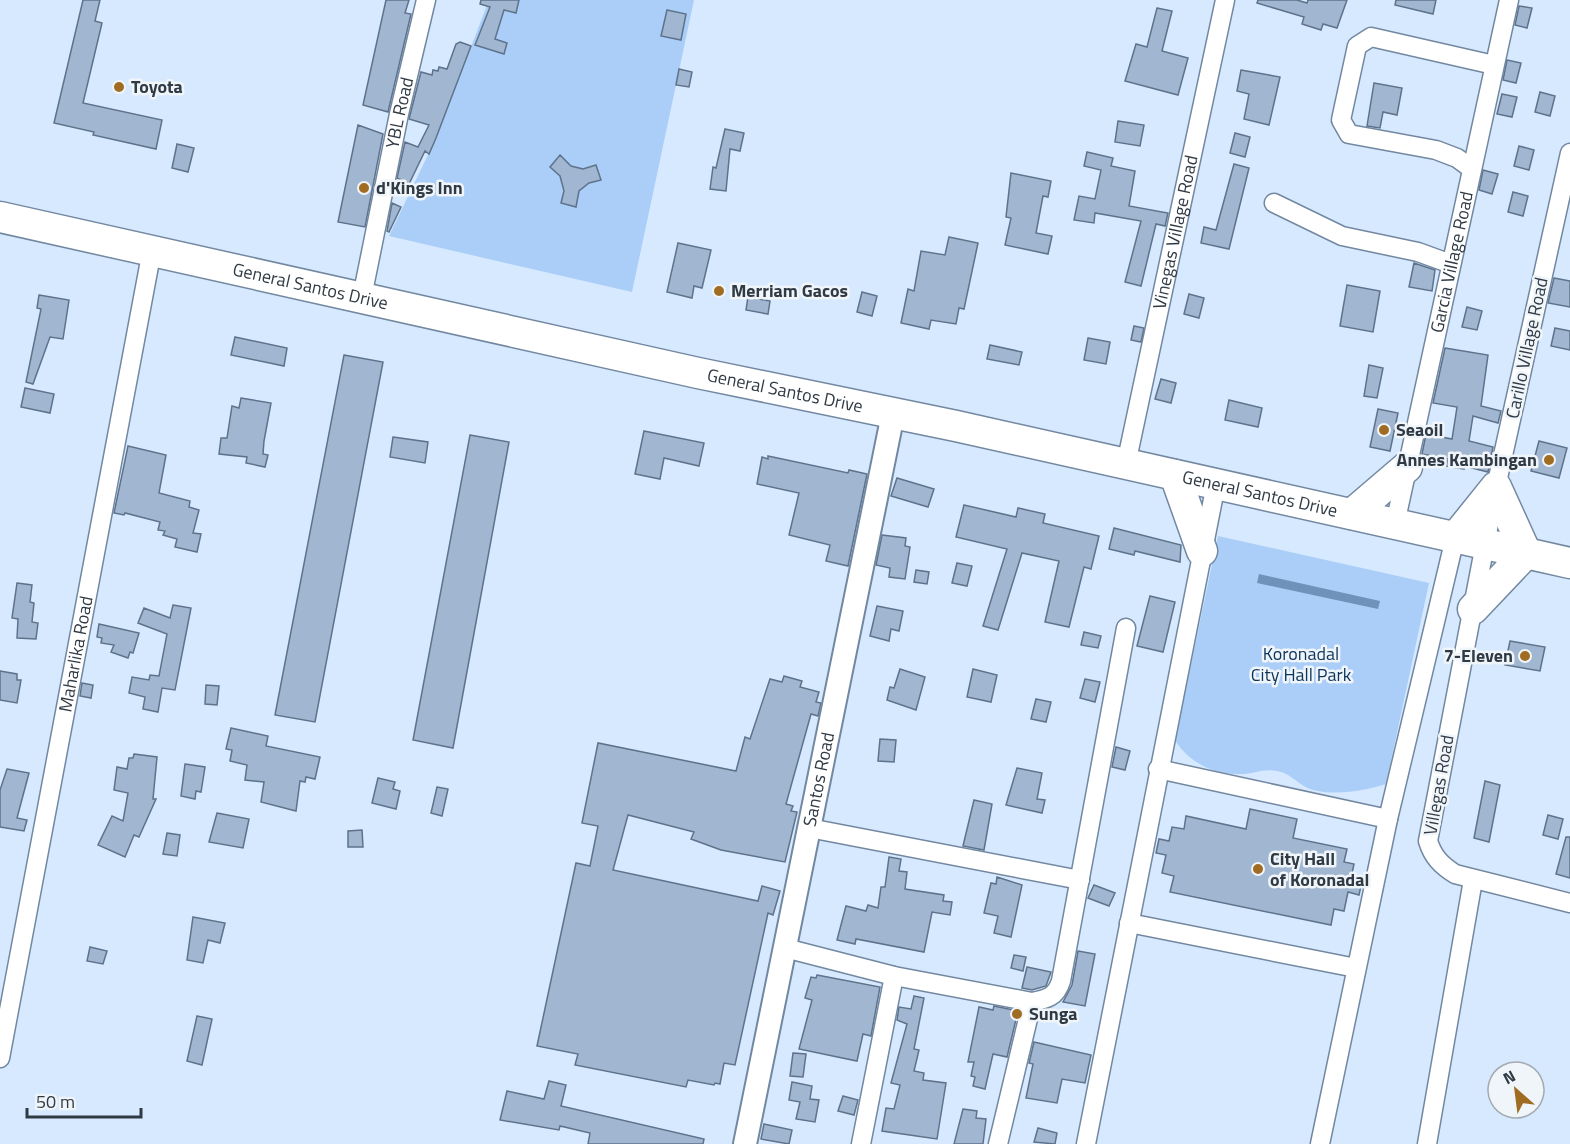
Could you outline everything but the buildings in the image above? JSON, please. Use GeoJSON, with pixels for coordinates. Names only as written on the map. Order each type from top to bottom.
{"type":"FeatureCollection","features":[{"type":"Feature","properties":{"kind":"highway","name":"General Santos Drive"},"geometry":{"type":"LineString","coordinates":[[0,217],[698,373],[1126,464],[1570,563]]}},
{"type":"Feature","properties":{"kind":"highway"},"geometry":{"type":"LineString","coordinates":[[1352,514],[1407,467]]}},
{"type":"Feature","properties":{"kind":"highway"},"geometry":{"type":"LineString","coordinates":[[1175,475],[1202,551]]}},
{"type":"Feature","properties":{"kind":"highway"},"geometry":{"type":"LineString","coordinates":[[1455,538],[1496,487],[1526,553],[1473,609]]}},
{"type":"Feature","properties":{"kind":"street","name":"YBL Road"},"geometry":{"type":"LineString","coordinates":[[362,297],[399,114],[426,0]]}},
{"type":"Feature","properties":{"kind":"street","name":"Vinegas Village Road"},"geometry":{"type":"LineString","coordinates":[[1126,464],[1225,0]]}},
{"type":"Feature","properties":{"kind":"street","name":"Garcia Village Road"},"geometry":{"type":"LineString","coordinates":[[1395,524],[1509,0]]}},
{"type":"Feature","properties":{"kind":"street"},"geometry":{"type":"LineString","coordinates":[[1472,169],[1447,154],[1349,134],[1341,120],[1357,46],[1371,37],[1494,65]]}},
{"type":"Feature","properties":{"kind":"street","name":"Carillo Village Road"},"geometry":{"type":"LineString","coordinates":[[1486,544],[1496,487],[1570,153]]}},
{"type":"Feature","properties":{"kind":"street"},"geometry":{"type":"LineString","coordinates":[[1274,203],[1342,236],[1418,252],[1451,264]]}},
{"type":"Feature","properties":{"kind":"street","name":"Maharlika Road"},"geometry":{"type":"LineString","coordinates":[[0,1058],[152,250]]}},
{"type":"Feature","properties":{"kind":"street","name":"Santos Road"},"geometry":{"type":"LineString","coordinates":[[745,1144],[893,414]]}},
{"type":"Feature","properties":{"kind":"street"},"geometry":{"type":"LineString","coordinates":[[1086,1144],[1158,769],[1216,484]]}},
{"type":"Feature","properties":{"kind":"street"},"geometry":{"type":"LineString","coordinates":[[1320,1144],[1388,819],[1455,538]]}},
{"type":"Feature","properties":{"kind":"street","name":"Villegas Road"},"geometry":{"type":"LineString","coordinates":[[1486,544],[1428,841],[1431,853],[1442,866],[1473,879],[1570,903]]}},
{"type":"Feature","properties":{"kind":"street"},"geometry":{"type":"LineString","coordinates":[[785,948],[894,976],[1032,1002],[1049,999],[1059,989],[1126,628]]}},
{"type":"Feature","properties":{"kind":"street"},"geometry":{"type":"LineString","coordinates":[[1158,769],[1388,819]]}},
{"type":"Feature","properties":{"kind":"street"},"geometry":{"type":"LineString","coordinates":[[809,828],[1080,880]]}},
{"type":"Feature","properties":{"kind":"street"},"geometry":{"type":"LineString","coordinates":[[1427,1144],[1473,879]]}},
{"type":"Feature","properties":{"kind":"street"},"geometry":{"type":"LineString","coordinates":[[1129,923],[1356,968]]}},
{"type":"Feature","properties":{"kind":"street"},"geometry":{"type":"LineString","coordinates":[[861,1144],[894,976]]}},
{"type":"Feature","properties":{"kind":"street"},"geometry":{"type":"LineString","coordinates":[[998,1144],[1032,1002]]}},
{"type":"Feature","properties":{"kind":"green space"},"geometry":{"type":"Polygon","coordinates":[[[489,0],[694,0],[632,292],[389,236],[436,138],[489,0]]]}},
{"type":"Feature","properties":{"kind":"green space","name":"Koronadal City Hall Park"},"geometry":{"type":"Polygon","coordinates":[[[1218,536],[1429,583],[1386,784],[1357,791],[1322,792],[1312,790],[1277,771],[1241,774],[1221,772],[1194,761],[1180,748],[1175,740],[1218,536]]]}},
{"type":"Feature","properties":{"kind":"shaded area"},"geometry":{"type":"Polygon","coordinates":[[[1259,574],[1380,601],[1378,609],[1257,583],[1259,574]]]}},
{"type":"Feature","properties":{"kind":"place","name":"Toyota"},"geometry":{"type":"Point","coordinates":[119,87]}},
{"type":"Feature","properties":{"kind":"place","name":"d'Kings Inn"},"geometry":{"type":"Point","coordinates":[364,188]}},
{"type":"Feature","properties":{"kind":"place","name":"Merriam Gacos"},"geometry":{"type":"Point","coordinates":[719,291]}},
{"type":"Feature","properties":{"kind":"place","name":"Seaoil"},"geometry":{"type":"Point","coordinates":[1384,430]}},
{"type":"Feature","properties":{"kind":"place","name":"Annes Kambingan"},"geometry":{"type":"Point","coordinates":[1549,460]}},
{"type":"Feature","properties":{"kind":"place","name":"7-Eleven"},"geometry":{"type":"Point","coordinates":[1525,656]}},
{"type":"Feature","properties":{"kind":"place","name":"City Hall of Koronadal"},"geometry":{"type":"Point","coordinates":[1258,869]}},
{"type":"Feature","properties":{"kind":"place","name":"Sunga"},"geometry":{"type":"Point","coordinates":[1017,1014]}}]}
